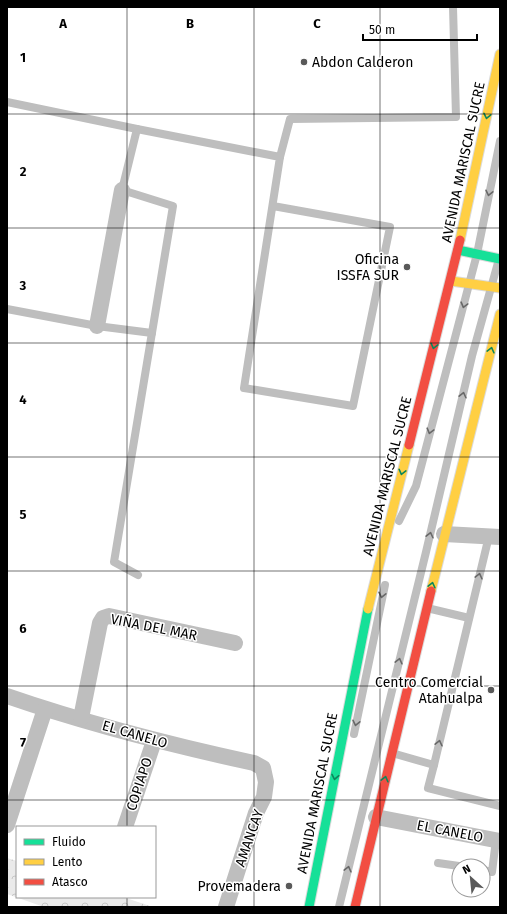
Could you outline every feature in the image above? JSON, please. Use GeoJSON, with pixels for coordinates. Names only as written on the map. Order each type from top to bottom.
{"type":"FeatureCollection","features":[{"type":"Feature","properties":{"kind":"main road","name":"AVENIDA MARISCAL SUCRE"},"geometry":{"type":"LineString","coordinates":[[308,907],[364,623],[451,282],[500,54]]}},
{"type":"Feature","properties":{"kind":"main road"},"geometry":{"type":"LineString","coordinates":[[458,250],[500,258]]}},
{"type":"Feature","properties":{"kind":"main road"},"geometry":{"type":"LineString","coordinates":[[451,282],[495,288]]}},
{"type":"Feature","properties":{"kind":"main road"},"geometry":{"type":"LineString","coordinates":[[355,907],[426,607],[500,314]]}},
{"type":"Feature","properties":{"kind":"street"},"geometry":{"type":"LineString","coordinates":[[97,326],[122,190]]}},
{"type":"Feature","properties":{"kind":"street"},"geometry":{"type":"LineString","coordinates":[[444,534],[494,537]]}},
{"type":"Feature","properties":{"kind":"street","name":"VIÑA DEL MAR"},"geometry":{"type":"LineString","coordinates":[[81,718],[103,618],[109,616],[235,643]]}},
{"type":"Feature","properties":{"kind":"street","name":"EL CANELO"},"geometry":{"type":"LineString","coordinates":[[7,696],[45,709],[81,718],[154,741],[254,763],[263,768]]}},
{"type":"Feature","properties":{"kind":"street"},"geometry":{"type":"LineString","coordinates":[[7,825],[45,709]]}},
{"type":"Feature","properties":{"kind":"street","name":"COPIAPO"},"geometry":{"type":"LineString","coordinates":[[125,826],[154,741]]}},
{"type":"Feature","properties":{"kind":"street","name":"AMANCAY"},"geometry":{"type":"LineString","coordinates":[[226,907],[256,813],[264,797],[266,782],[263,768]]}},
{"type":"Feature","properties":{"kind":"street","name":"EL CANELO"},"geometry":{"type":"LineString","coordinates":[[376,817],[498,840]]}},
{"type":"Feature","properties":{"kind":"lane"},"geometry":{"type":"LineString","coordinates":[[273,206],[390,227],[353,406],[244,388],[280,157],[290,119],[456,117],[453,7]]}},
{"type":"Feature","properties":{"kind":"lane"},"geometry":{"type":"LineString","coordinates":[[7,102],[280,157]]}},
{"type":"Feature","properties":{"kind":"lane"},"geometry":{"type":"LineString","coordinates":[[137,129],[122,190],[173,206],[114,562],[138,575]]}},
{"type":"Feature","properties":{"kind":"lane"},"geometry":{"type":"LineString","coordinates":[[392,547],[398,524],[416,486],[477,254],[500,141]]}},
{"type":"Feature","properties":{"kind":"lane"},"geometry":{"type":"LineString","coordinates":[[339,907],[428,546],[472,356],[495,288],[500,258]]}},
{"type":"Feature","properties":{"kind":"lane"},"geometry":{"type":"LineString","coordinates":[[7,309],[97,326],[152,333]]}},
{"type":"Feature","properties":{"kind":"lane"},"geometry":{"type":"LineString","coordinates":[[494,537],[469,618],[428,788],[500,806]]}},
{"type":"Feature","properties":{"kind":"lane"},"geometry":{"type":"LineString","coordinates":[[351,744],[386,577]]}},
{"type":"Feature","properties":{"kind":"lane"},"geometry":{"type":"LineString","coordinates":[[426,607],[469,618]]}},
{"type":"Feature","properties":{"kind":"lane"},"geometry":{"type":"LineString","coordinates":[[391,753],[434,765]]}},
{"type":"Feature","properties":{"kind":"lane"},"geometry":{"type":"LineString","coordinates":[[496,872],[498,840]]}},
{"type":"Feature","properties":{"kind":"lane"},"geometry":{"type":"LineString","coordinates":[[317,907],[330,845]]}},
{"type":"Feature","properties":{"kind":"lane"},"geometry":{"type":"LineString","coordinates":[[438,863],[451,865]]}},
{"type":"Feature","properties":{"kind":"green space"},"geometry":{"type":"Polygon","coordinates":[[[7,858],[16,861],[16,897],[7,894],[7,858]]]}},
{"type":"Feature","properties":{"kind":"green space"},"geometry":{"type":"Polygon","coordinates":[[[18,898],[126,898],[153,907],[44,907],[18,898]]]}},
{"type":"Feature","properties":{"kind":"traffic: fast"},"geometry":{"type":"LineString","coordinates":[[458,250],[500,259]]}},
{"type":"Feature","properties":{"kind":"traffic: fast"},"geometry":{"type":"LineString","coordinates":[[309,907],[368,609]]}},
{"type":"Feature","properties":{"kind":"traffic: slow"},"geometry":{"type":"LineString","coordinates":[[460,240],[500,54]]}},
{"type":"Feature","properties":{"kind":"traffic: slow"},"geometry":{"type":"LineString","coordinates":[[451,281],[500,288]]}},
{"type":"Feature","properties":{"kind":"traffic: slow"},"geometry":{"type":"LineString","coordinates":[[431,591],[500,314]]}},
{"type":"Feature","properties":{"kind":"traffic: slow"},"geometry":{"type":"LineString","coordinates":[[368,609],[409,445]]}},
{"type":"Feature","properties":{"kind":"traffic: jam"},"geometry":{"type":"LineString","coordinates":[[409,445],[460,240]]}},
{"type":"Feature","properties":{"kind":"traffic: jam"},"geometry":{"type":"LineString","coordinates":[[355,907],[431,591]]}},
{"type":"Feature","properties":{"kind":"place","name":"Abdon Calderon"},"geometry":{"type":"Point","coordinates":[304,62]}},
{"type":"Feature","properties":{"kind":"place","name":"Oficina ISSFA SUR"},"geometry":{"type":"Point","coordinates":[407,267]}},
{"type":"Feature","properties":{"kind":"place","name":"Centro Comercial Atahualpa"},"geometry":{"type":"Point","coordinates":[491,690]}},
{"type":"Feature","properties":{"kind":"place","name":"Provemadera"},"geometry":{"type":"Point","coordinates":[289,886]}}]}
